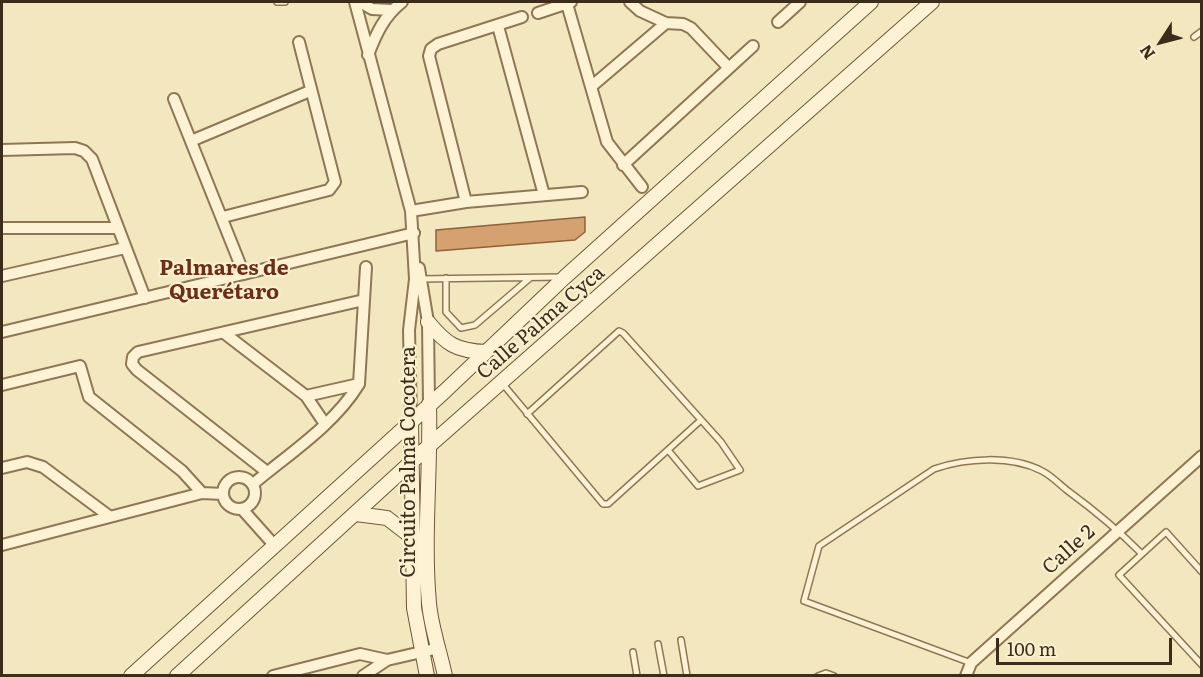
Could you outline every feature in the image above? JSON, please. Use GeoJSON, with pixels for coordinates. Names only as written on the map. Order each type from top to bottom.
{"type":"FeatureCollection","features":[{"type":"Feature","properties":{"kind":"street","name":"Circuito Palma Cocotera"},"geometry":{"type":"LineString","coordinates":[[355,2],[411,211],[418,279],[428,322],[430,445],[425,536],[429,606],[445,675]]}},
{"type":"Feature","properties":{"kind":"street"},"geometry":{"type":"LineString","coordinates":[[360,2],[372,9],[391,10]]}},
{"type":"Feature","properties":{"kind":"street"},"geometry":{"type":"LineString","coordinates":[[368,56],[378,30],[391,10],[402,2]]}},
{"type":"Feature","properties":{"kind":"street"},"geometry":{"type":"LineString","coordinates":[[630,2],[640,11],[666,23],[682,24],[691,28],[728,67]]}},
{"type":"Feature","properties":{"kind":"street"},"geometry":{"type":"LineString","coordinates":[[778,22],[800,2]]}},
{"type":"Feature","properties":{"kind":"street","name":"Calle Palma Cyca"},"geometry":{"type":"LineString","coordinates":[[131,675],[277,544],[565,277],[871,2]]}},
{"type":"Feature","properties":{"kind":"street","name":"Calle Palma Cyca"},"geometry":{"type":"LineString","coordinates":[[177,675],[430,445],[933,2]]}},
{"type":"Feature","properties":{"kind":"street"},"geometry":{"type":"LineString","coordinates":[[538,13],[569,3],[607,142],[642,187]]}},
{"type":"Feature","properties":{"kind":"street"},"geometry":{"type":"LineString","coordinates":[[466,202],[429,56],[431,49],[438,44],[522,18]]}},
{"type":"Feature","properties":{"kind":"street"},"geometry":{"type":"LineString","coordinates":[[592,86],[666,23]]}},
{"type":"Feature","properties":{"kind":"street"},"geometry":{"type":"LineString","coordinates":[[498,26],[544,195]]}},
{"type":"Feature","properties":{"kind":"street"},"geometry":{"type":"LineString","coordinates":[[223,217],[332,187],[335,182],[299,42]]}},
{"type":"Feature","properties":{"kind":"street"},"geometry":{"type":"LineString","coordinates":[[623,165],[753,46]]}},
{"type":"Feature","properties":{"kind":"street"},"geometry":{"type":"LineString","coordinates":[[191,141],[310,91]]}},
{"type":"Feature","properties":{"kind":"street"},"geometry":{"type":"LineString","coordinates":[[174,99],[244,274]]}},
{"type":"Feature","properties":{"kind":"street"},"geometry":{"type":"LineString","coordinates":[[2,150],[75,148],[84,151],[92,159],[145,298]]}},
{"type":"Feature","properties":{"kind":"street"},"geometry":{"type":"LineString","coordinates":[[411,211],[466,202],[582,192]]}},
{"type":"Feature","properties":{"kind":"street"},"geometry":{"type":"LineString","coordinates":[[2,228],[118,228]]}},
{"type":"Feature","properties":{"kind":"street"},"geometry":{"type":"LineString","coordinates":[[2,333],[414,233]]}},
{"type":"Feature","properties":{"kind":"street"},"geometry":{"type":"LineString","coordinates":[[2,276],[125,248]]}},
{"type":"Feature","properties":{"kind":"street"},"geometry":{"type":"LineString","coordinates":[[253,484],[325,424],[350,399],[359,384],[366,267]]}},
{"type":"Feature","properties":{"kind":"street","name":"Circuito Palma Cocotera"},"geometry":{"type":"LineString","coordinates":[[418,279],[410,330],[414,608],[427,675]]}},
{"type":"Feature","properties":{"kind":"street"},"geometry":{"type":"LineString","coordinates":[[267,472],[137,370],[132,364],[133,357],[138,352],[364,300]]}},
{"type":"Feature","properties":{"kind":"street"},"geometry":{"type":"LineString","coordinates":[[428,322],[444,342],[468,352],[486,352]]}},
{"type":"Feature","properties":{"kind":"street"},"geometry":{"type":"LineString","coordinates":[[224,333],[306,396],[325,424]]}},
{"type":"Feature","properties":{"kind":"street"},"geometry":{"type":"LineString","coordinates":[[2,385],[80,366],[89,397],[182,471],[202,493]]}},
{"type":"Feature","properties":{"kind":"street"},"geometry":{"type":"LineString","coordinates":[[306,396],[359,384]]}},
{"type":"Feature","properties":{"kind":"street","name":"Calle 2"},"geometry":{"type":"LineString","coordinates":[[966,675],[971,663],[1202,456]]}},
{"type":"Feature","properties":{"kind":"street"},"geometry":{"type":"LineString","coordinates":[[2,468],[27,462],[44,467],[109,516]]}},
{"type":"Feature","properties":{"kind":"street"},"geometry":{"type":"LineString","coordinates":[[239,476],[247,478],[253,484],[255,491],[246,507],[233,508],[226,502],[223,494],[225,485],[230,479],[239,476]]}},
{"type":"Feature","properties":{"kind":"street"},"geometry":{"type":"LineString","coordinates":[[2,545],[202,493],[223,494]]}},
{"type":"Feature","properties":{"kind":"street"},"geometry":{"type":"LineString","coordinates":[[246,507],[277,544]]}},
{"type":"Feature","properties":{"kind":"street"},"geometry":{"type":"LineString","coordinates":[[356,514],[387,518],[413,538]]}},
{"type":"Feature","properties":{"kind":"street"},"geometry":{"type":"LineString","coordinates":[[273,675],[360,654],[387,660],[439,648]]}},
{"type":"Feature","properties":{"kind":"street"},"geometry":{"type":"LineString","coordinates":[[370,656],[375,672]]}},
{"type":"Feature","properties":{"kind":"street"},"geometry":{"type":"LineString","coordinates":[[363,675],[375,672],[387,660]]}},
{"type":"Feature","properties":{"kind":"lane"},"geometry":{"type":"LineString","coordinates":[[277,2],[285,2]]}},
{"type":"Feature","properties":{"kind":"lane"},"geometry":{"type":"LineString","coordinates":[[1194,37],[1202,31]]}},
{"type":"Feature","properties":{"kind":"lane"},"geometry":{"type":"LineString","coordinates":[[418,279],[565,277]]}},
{"type":"Feature","properties":{"kind":"lane"},"geometry":{"type":"LineString","coordinates":[[446,278],[446,312],[461,328],[475,325],[530,278]]}},
{"type":"Feature","properties":{"kind":"lane"},"geometry":{"type":"LineString","coordinates":[[527,414],[619,331],[701,420],[740,467],[739,472],[698,486],[668,450]]}},
{"type":"Feature","properties":{"kind":"lane"},"geometry":{"type":"LineString","coordinates":[[502,383],[603,504],[608,504],[701,420]]}},
{"type":"Feature","properties":{"kind":"lane"},"geometry":{"type":"LineString","coordinates":[[971,663],[804,601],[819,546],[934,469],[953,462],[981,460],[1021,464],[1043,472],[1118,530],[1142,554]]}},
{"type":"Feature","properties":{"kind":"lane"},"geometry":{"type":"LineString","coordinates":[[1202,572],[1166,532],[1119,575],[1202,665]]}},
{"type":"Feature","properties":{"kind":"lane"},"geometry":{"type":"LineString","coordinates":[[681,640],[687,675]]}},
{"type":"Feature","properties":{"kind":"lane"},"geometry":{"type":"LineString","coordinates":[[658,644],[664,675]]}},
{"type":"Feature","properties":{"kind":"lane"},"geometry":{"type":"LineString","coordinates":[[633,652],[637,675]]}},
{"type":"Feature","properties":{"kind":"lane"},"geometry":{"type":"LineString","coordinates":[[818,675],[826,673],[834,675]]}},
{"type":"Feature","properties":{"kind":"building"},"geometry":{"type":"Polygon","coordinates":[[[585,217],[585,232],[575,240],[436,251],[436,230],[585,217]]]}},
{"type":"Feature","properties":{"kind":"district","name":"Palmares de Querétaro"},"geometry":{"type":"Point","coordinates":[224,281]}}]}
